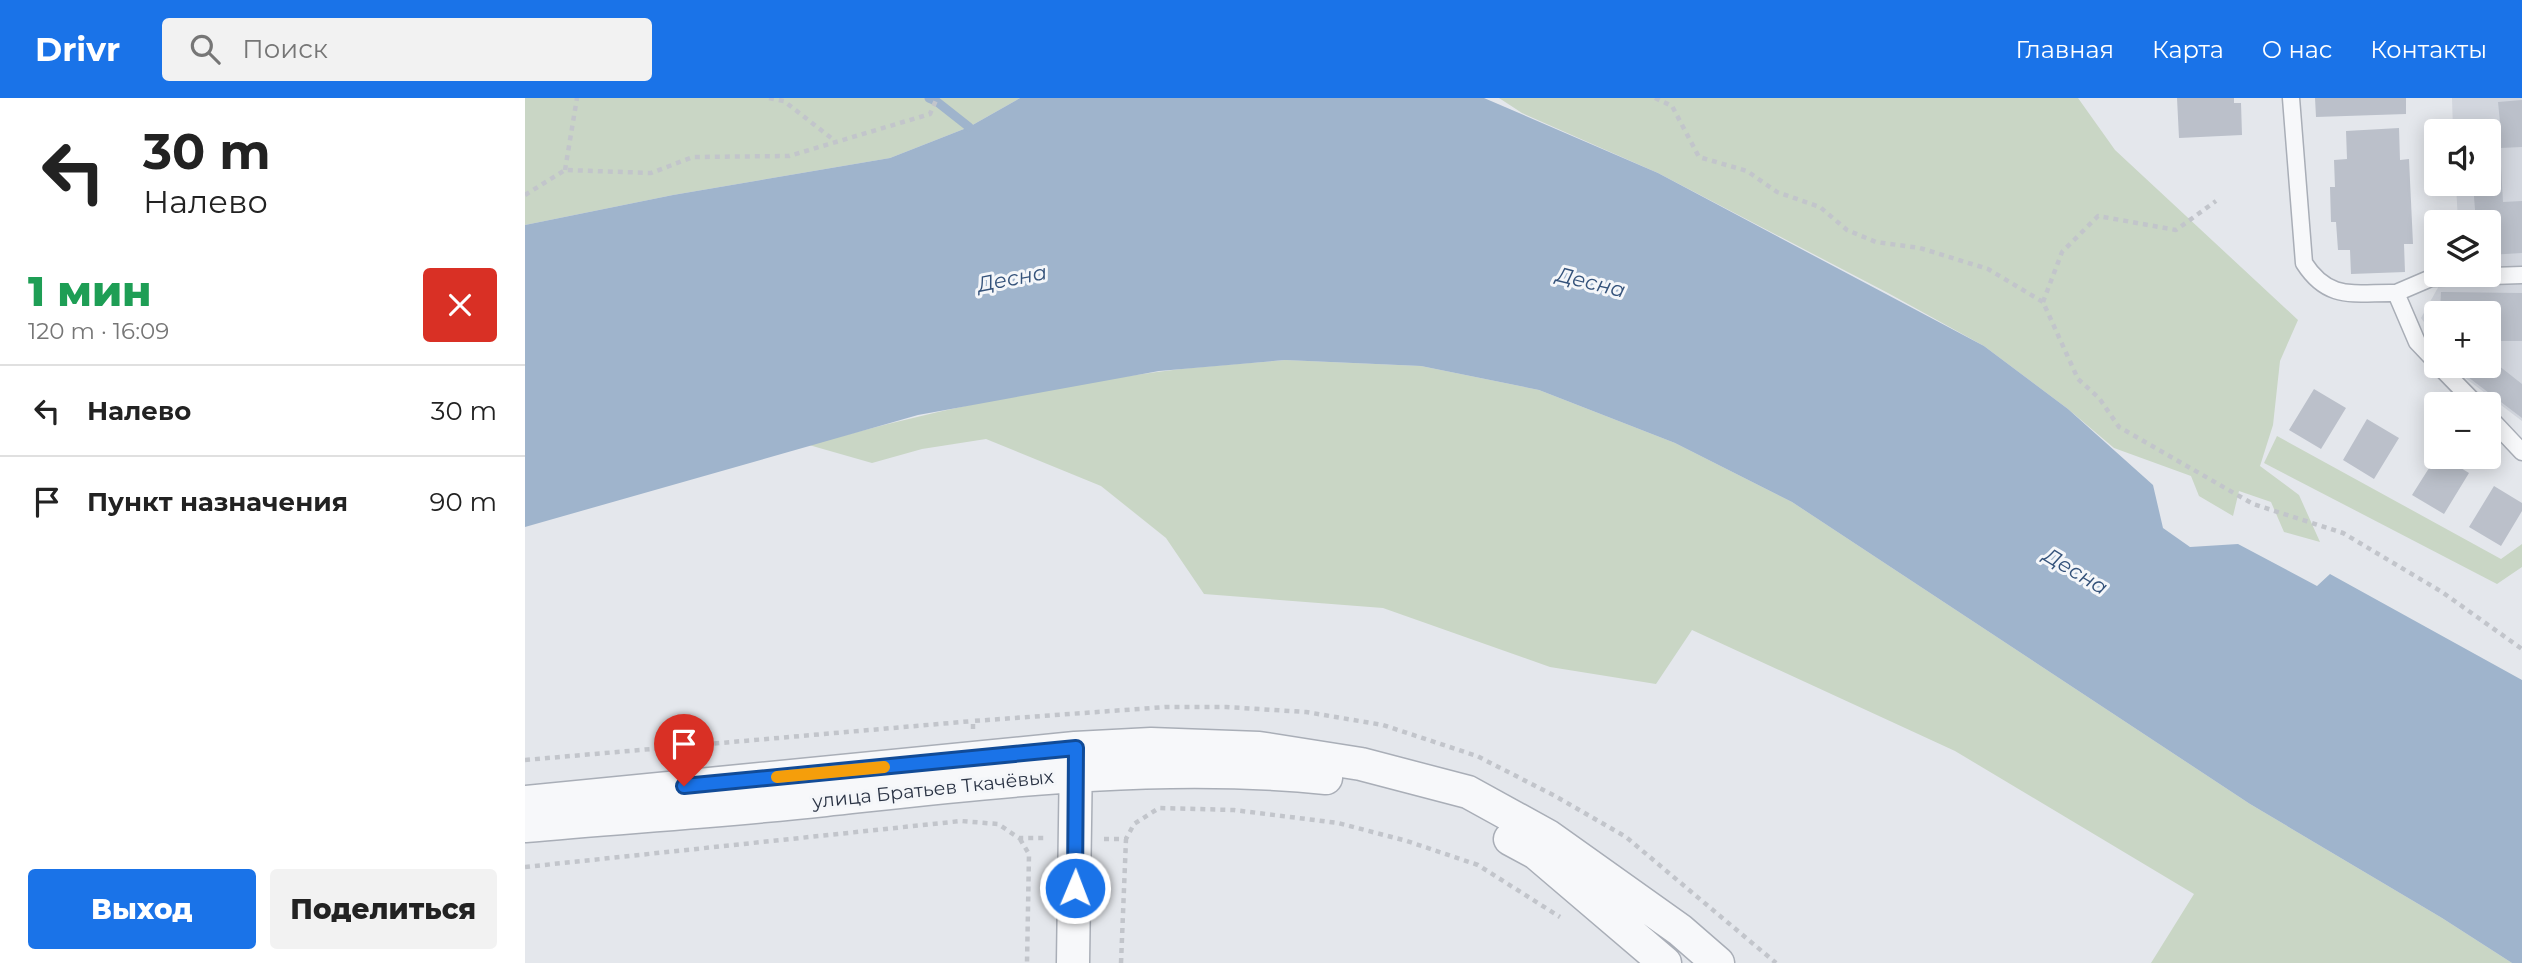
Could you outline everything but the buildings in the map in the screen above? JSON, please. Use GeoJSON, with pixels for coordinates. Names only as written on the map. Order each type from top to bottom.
{"type":"FeatureCollection","features":[{"type":"Feature","properties":{"kind":"street","name":"улица Братьев Ткачёвых"},"geometry":{"type":"LineString","coordinates":[[525,826],[821,801],[1076,762],[1151,744],[1259,748],[1361,764],[1468,792],[1548,836],[1679,930],[1718,963]]}},
{"type":"Feature","properties":{"kind":"street","name":"улица Братьев Ткачёвых"},"geometry":{"type":"LineString","coordinates":[[525,802],[1076,762],[1154,771],[1265,772],[1360,782],[1459,811],[1536,853],[1665,963]]}},
{"type":"Feature","properties":{"kind":"street"},"geometry":{"type":"LineString","coordinates":[[1073,963],[1076,762]]}},
{"type":"Feature","properties":{"kind":"lane"},"geometry":{"type":"LineString","coordinates":[[2291,98],[2304,264],[2315,280],[2332,291],[2396,293],[2431,278],[2522,275]]}},
{"type":"Feature","properties":{"kind":"lane"},"geometry":{"type":"LineString","coordinates":[[2396,293],[2417,342],[2424,349]]}},
{"type":"Feature","properties":{"kind":"lane"},"geometry":{"type":"LineString","coordinates":[[2451,378],[2465,392]]}},
{"type":"Feature","properties":{"kind":"lane"},"geometry":{"type":"LineString","coordinates":[[2501,430],[2522,452]]}},
{"type":"Feature","properties":{"kind":"path"},"geometry":{"type":"LineString","coordinates":[[565,170],[577,98]]}},
{"type":"Feature","properties":{"kind":"path"},"geometry":{"type":"LineString","coordinates":[[769,98],[784,101],[835,142]]}},
{"type":"Feature","properties":{"kind":"path"},"geometry":{"type":"LineString","coordinates":[[525,195],[565,170],[650,173],[694,157],[789,156],[930,114],[937,98]]}},
{"type":"Feature","properties":{"kind":"path"},"geometry":{"type":"LineString","coordinates":[[1654,98],[1672,106],[1699,157],[1747,171],[1777,192],[1820,207],[1847,230],[1876,242],[1920,248],[1988,269],[2043,302],[2078,379],[2099,398],[2119,427],[2253,504],[2343,533],[2442,592],[2522,649]]}},
{"type":"Feature","properties":{"kind":"path"},"geometry":{"type":"LineString","coordinates":[[2043,302],[2062,252],[2098,216],[2176,230],[2216,201]]}},
{"type":"Feature","properties":{"kind":"path"},"geometry":{"type":"LineString","coordinates":[[525,760],[973,721]]}},
{"type":"Feature","properties":{"kind":"path"},"geometry":{"type":"LineString","coordinates":[[1019,838],[1029,854],[1027,963]]}},
{"type":"Feature","properties":{"kind":"path"},"geometry":{"type":"LineString","coordinates":[[1121,963],[1126,839]]}},
{"type":"Feature","properties":{"kind":"shaded area"},"geometry":{"type":"Polygon","coordinates":[[[2452,98],[2522,98],[2522,421],[2501,405],[2501,392],[2484,392],[2465,378],[2501,378],[2501,301],[2430,301],[2438,287],[2501,287],[2501,210],[2457,210],[2457,196],[2501,196],[2501,119],[2453,119],[2452,98]]]}},
{"type":"Feature","properties":{"kind":"green space"},"geometry":{"type":"Polygon","coordinates":[[[525,98],[1020,98],[969,127],[890,158],[673,195],[525,225],[525,98]]]}},
{"type":"Feature","properties":{"kind":"green space"},"geometry":{"type":"Polygon","coordinates":[[[1499,98],[2078,98],[2115,150],[2298,320],[2280,361],[2273,425],[2260,466],[2299,495],[2320,542],[2284,532],[2271,502],[2239,491],[2233,516],[2199,496],[2191,476],[2114,448],[2068,409],[1984,346],[1658,173],[1522,113],[1499,98]]]}},
{"type":"Feature","properties":{"kind":"green space"},"geometry":{"type":"Polygon","coordinates":[[[1285,360],[1421,366],[1539,390],[1675,443],[1792,502],[2250,804],[2442,918],[2512,963],[2151,963],[2194,894],[1955,751],[1692,630],[1656,684],[1550,667],[1383,608],[1204,594],[1166,538],[1101,486],[986,439],[922,449],[872,463],[809,445],[938,412],[1113,378],[1285,360]]]}},
{"type":"Feature","properties":{"kind":"green space"},"geometry":{"type":"Polygon","coordinates":[[[2277,436],[2501,559],[2522,544],[2522,567],[2497,584],[2264,463],[2277,436]]]}},
{"type":"Feature","properties":{"kind":"water","name":"Десна"},"geometry":{"type":"Polygon","coordinates":[[[1020,98],[1484,98],[1658,173],[1984,346],[2068,409],[2153,485],[2163,528],[2190,547],[2238,544],[2317,586],[2330,574],[2522,680],[2522,963],[2512,963],[2442,918],[2250,804],[1792,502],[1675,443],[1539,390],[1421,366],[1285,360],[1159,371],[918,415],[525,527],[525,225],[673,195],[890,158],[969,127],[1020,98]]]}},
{"type":"Feature","properties":{"kind":"waterway"},"geometry":{"type":"LineString","coordinates":[[929,98],[969,127]]}},
{"type":"Feature","properties":{"kind":"slow traffic"},"geometry":{"type":"LineString","coordinates":[[777,777],[884,767]]}},
{"type":"Feature","properties":{"kind":"route"},"geometry":{"type":"LineString","coordinates":[[684,786],[1076,748],[1075,888]]}}]}
